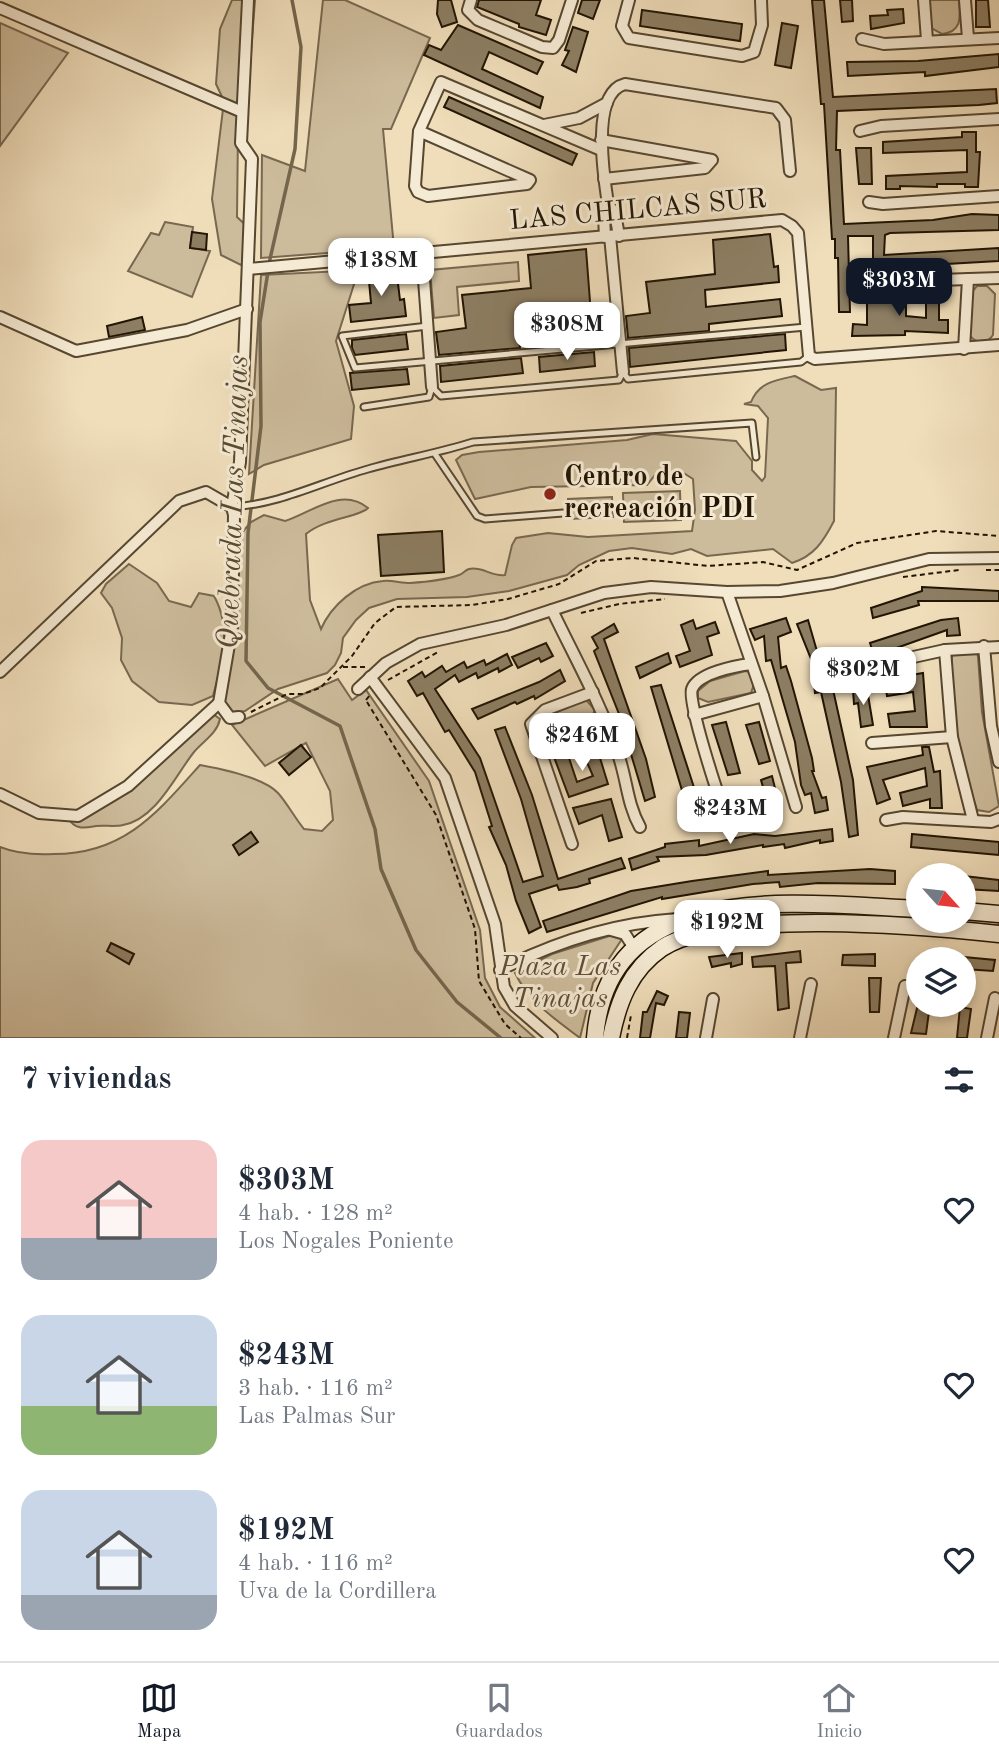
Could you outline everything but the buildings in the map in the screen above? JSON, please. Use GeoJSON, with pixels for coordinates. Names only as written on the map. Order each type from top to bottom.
{"type":"FeatureCollection","features":[{"type":"Feature","properties":{"kind":"street"},"geometry":{"type":"LineString","coordinates":[[0,794],[39,813],[78,816],[128,786],[219,703],[232,627],[232,507],[240,462],[247,309],[252,159],[241,143],[240,111],[248,0]]}},
{"type":"Feature","properties":{"kind":"street"},"geometry":{"type":"LineString","coordinates":[[470,5],[478,20],[542,47],[553,48],[559,40],[572,0]]}},
{"type":"Feature","properties":{"kind":"street"},"geometry":{"type":"LineString","coordinates":[[629,0],[622,26],[629,38],[742,57],[754,52],[760,41],[761,0]]}},
{"type":"Feature","properties":{"kind":"street"},"geometry":{"type":"LineString","coordinates":[[924,0],[927,40]]}},
{"type":"Feature","properties":{"kind":"street"},"geometry":{"type":"LineString","coordinates":[[965,0],[968,38]]}},
{"type":"Feature","properties":{"kind":"street"},"geometry":{"type":"LineString","coordinates":[[0,8],[240,111]]}},
{"type":"Feature","properties":{"kind":"street"},"geometry":{"type":"LineString","coordinates":[[862,39],[884,44],[999,38]]}},
{"type":"Feature","properties":{"kind":"street"},"geometry":{"type":"LineString","coordinates":[[419,131],[527,176],[530,180],[527,184],[424,196],[415,186],[419,131],[441,82],[542,125],[601,145],[712,160],[705,168],[604,179]]}},
{"type":"Feature","properties":{"kind":"street"},"geometry":{"type":"LineString","coordinates":[[623,372],[611,236],[615,213],[608,204],[601,145],[607,103],[617,87],[625,84],[776,108],[785,120],[790,171]]}},
{"type":"Feature","properties":{"kind":"street"},"geometry":{"type":"LineString","coordinates":[[542,125],[579,118],[607,103]]}},
{"type":"Feature","properties":{"kind":"street"},"geometry":{"type":"LineString","coordinates":[[860,131],[881,126],[999,120]]}},
{"type":"Feature","properties":{"kind":"street"},"geometry":{"type":"LineString","coordinates":[[869,202],[883,204],[999,196]]}},
{"type":"Feature","properties":{"kind":"street","name":"LAS CHILCAS SUR"},"geometry":{"type":"LineString","coordinates":[[248,268],[778,220],[789,223],[797,233],[809,356]]}},
{"type":"Feature","properties":{"kind":"street"},"geometry":{"type":"LineString","coordinates":[[422,253],[432,387]]}},
{"type":"Feature","properties":{"kind":"street"},"geometry":{"type":"LineString","coordinates":[[879,282],[999,278]]}},
{"type":"Feature","properties":{"kind":"street"},"geometry":{"type":"LineString","coordinates":[[964,349],[968,279]]}},
{"type":"Feature","properties":{"kind":"street"},"geometry":{"type":"LineString","coordinates":[[0,317],[76,351],[187,330],[247,309]]}},
{"type":"Feature","properties":{"kind":"street"},"geometry":{"type":"LineString","coordinates":[[809,356],[823,361],[964,349],[999,343]]}},
{"type":"Feature","properties":{"kind":"street"},"geometry":{"type":"LineString","coordinates":[[0,672],[179,501],[206,492],[232,507]]}},
{"type":"Feature","properties":{"kind":"street"},"geometry":{"type":"LineString","coordinates":[[358,690],[397,656],[420,644],[506,625],[590,597],[635,588],[727,592],[814,587],[929,559],[999,558]]}},
{"type":"Feature","properties":{"kind":"street"},"geometry":{"type":"LineString","coordinates":[[727,592],[763,696],[796,807]]}},
{"type":"Feature","properties":{"kind":"street"},"geometry":{"type":"LineString","coordinates":[[552,610],[593,692],[619,756],[631,810],[640,827]]}},
{"type":"Feature","properties":{"kind":"street"},"geometry":{"type":"LineString","coordinates":[[984,646],[991,726],[999,762]]}},
{"type":"Feature","properties":{"kind":"street"},"geometry":{"type":"LineString","coordinates":[[855,670],[945,650],[999,647]]}},
{"type":"Feature","properties":{"kind":"street"},"geometry":{"type":"LineString","coordinates":[[945,650],[952,737],[973,820]]}},
{"type":"Feature","properties":{"kind":"street"},"geometry":{"type":"LineString","coordinates":[[725,811],[694,715],[692,689],[699,680],[751,664]]}},
{"type":"Feature","properties":{"kind":"street"},"geometry":{"type":"LineString","coordinates":[[370,677],[436,763],[449,787],[495,924],[503,987],[515,1006],[552,1038]]}},
{"type":"Feature","properties":{"kind":"street"},"geometry":{"type":"LineString","coordinates":[[572,844],[531,724],[535,716],[545,709],[593,692]]}},
{"type":"Feature","properties":{"kind":"street"},"geometry":{"type":"LineString","coordinates":[[694,715],[763,696]]}},
{"type":"Feature","properties":{"kind":"street"},"geometry":{"type":"LineString","coordinates":[[219,703],[230,718],[239,717]]}},
{"type":"Feature","properties":{"kind":"street"},"geometry":{"type":"LineString","coordinates":[[539,750],[606,725]]}},
{"type":"Feature","properties":{"kind":"street"},"geometry":{"type":"LineString","coordinates":[[872,743],[952,737]]}},
{"type":"Feature","properties":{"kind":"street"},"geometry":{"type":"LineString","coordinates":[[886,820],[903,817],[999,820]]}},
{"type":"Feature","properties":{"kind":"street"},"geometry":{"type":"LineString","coordinates":[[499,970],[546,947],[642,921],[680,919],[744,907],[824,905],[906,908]]}},
{"type":"Feature","properties":{"kind":"street"},"geometry":{"type":"LineString","coordinates":[[976,912],[999,914]]}},
{"type":"Feature","properties":{"kind":"street"},"geometry":{"type":"LineString","coordinates":[[595,1038],[596,1017],[606,988],[634,948],[654,932],[680,919]]}},
{"type":"Feature","properties":{"kind":"street"},"geometry":{"type":"LineString","coordinates":[[611,1038],[622,996],[633,977],[660,950],[693,934],[742,927],[850,924],[922,926],[999,934]]}},
{"type":"Feature","properties":{"kind":"street"},"geometry":{"type":"LineString","coordinates":[[608,930],[625,934],[634,948]]}},
{"type":"Feature","properties":{"kind":"street"},"geometry":{"type":"LineString","coordinates":[[800,1038],[811,984]]}},
{"type":"Feature","properties":{"kind":"street"},"geometry":{"type":"LineString","coordinates":[[894,1038],[905,986]]}},
{"type":"Feature","properties":{"kind":"street"},"geometry":{"type":"LineString","coordinates":[[987,1038],[995,998]]}},
{"type":"Feature","properties":{"kind":"street"},"geometry":{"type":"LineString","coordinates":[[706,1038],[713,999]]}},
{"type":"Feature","properties":{"kind":"lane"},"geometry":{"type":"LineString","coordinates":[[428,326],[342,336],[355,368],[806,327]]}},
{"type":"Feature","properties":{"kind":"lane"},"geometry":{"type":"LineString","coordinates":[[365,407],[429,397],[432,387],[441,396],[619,380],[623,372],[628,379],[802,362],[809,356]]}},
{"type":"Feature","properties":{"kind":"lane"},"geometry":{"type":"LineString","coordinates":[[232,507],[257,505],[366,469],[435,454],[473,442],[752,424],[756,457]]}},
{"type":"Feature","properties":{"kind":"lane"},"geometry":{"type":"LineString","coordinates":[[435,454],[477,516],[485,519],[563,513]]}},
{"type":"Feature","properties":{"kind":"path"},"geometry":{"type":"LineString","coordinates":[[902,578],[961,570]]}},
{"type":"Feature","properties":{"kind":"path"},"geometry":{"type":"LineString","coordinates":[[985,570],[999,570]]}},
{"type":"Feature","properties":{"kind":"path"},"geometry":{"type":"LineString","coordinates":[[577,614],[618,604],[673,599]]}},
{"type":"Feature","properties":{"kind":"path"},"geometry":{"type":"LineString","coordinates":[[440,650],[378,687],[366,700],[436,814],[475,929],[479,981],[505,1024],[521,1038]]}},
{"type":"Feature","properties":{"kind":"path"},"geometry":{"type":"LineString","coordinates":[[342,667],[361,665],[369,670],[370,677]]}},
{"type":"Feature","properties":{"kind":"path"},"geometry":{"type":"LineString","coordinates":[[627,1038],[632,1011]]}},
{"type":"Feature","properties":{"kind":"green space"},"geometry":{"type":"Polygon","coordinates":[[[232,0],[255,0],[246,119],[238,131],[237,217],[251,230],[252,253],[241,265],[221,255],[212,199],[224,101],[216,84],[220,29],[232,0]]]}},
{"type":"Feature","properties":{"kind":"green space"},"geometry":{"type":"Polygon","coordinates":[[[323,0],[345,0],[430,38],[391,129],[383,129],[394,248],[261,258],[262,155],[305,171],[323,0]]]}},
{"type":"Feature","properties":{"kind":"green space"},"geometry":{"type":"Polygon","coordinates":[[[929,0],[959,0],[959,22],[954,30],[942,34],[931,28],[929,0]]]}},
{"type":"Feature","properties":{"kind":"green space"},"geometry":{"type":"Polygon","coordinates":[[[0,23],[68,53],[0,146],[0,23]]]}},
{"type":"Feature","properties":{"kind":"green space"},"geometry":{"type":"Polygon","coordinates":[[[165,222],[193,227],[190,248],[210,251],[192,297],[128,271],[151,233],[159,235],[165,222]]]}},
{"type":"Feature","properties":{"kind":"green space"},"geometry":{"type":"Polygon","coordinates":[[[518,262],[519,281],[457,287],[459,315],[434,318],[430,270],[518,262]]]}},
{"type":"Feature","properties":{"kind":"green space"},"geometry":{"type":"Polygon","coordinates":[[[363,270],[356,278],[336,341],[354,406],[351,439],[264,465],[249,474],[261,275],[363,270]]]}},
{"type":"Feature","properties":{"kind":"green space"},"geometry":{"type":"Polygon","coordinates":[[[977,286],[987,286],[995,294],[993,335],[982,342],[970,336],[971,293],[977,286]]]}},
{"type":"Feature","properties":{"kind":"green space"},"geometry":{"type":"Polygon","coordinates":[[[795,376],[821,390],[836,388],[834,521],[822,542],[806,556],[792,563],[773,549],[707,556],[691,549],[672,554],[632,548],[609,551],[579,565],[567,575],[509,591],[467,597],[397,599],[369,608],[356,620],[343,638],[341,653],[335,665],[327,673],[278,689],[245,711],[231,712],[222,702],[239,536],[251,522],[264,515],[285,521],[337,500],[358,502],[368,508],[358,514],[323,524],[306,534],[310,600],[321,629],[338,604],[354,591],[373,583],[435,580],[453,577],[474,568],[505,575],[516,538],[548,533],[588,537],[692,531],[695,510],[693,479],[682,472],[669,486],[659,470],[647,485],[531,487],[475,499],[456,460],[462,455],[479,452],[627,440],[653,434],[736,441],[752,461],[752,470],[762,481],[765,477],[768,418],[758,406],[744,404],[751,402],[763,386],[795,376]]]}},
{"type":"Feature","properties":{"kind":"green space"},"geometry":{"type":"Polygon","coordinates":[[[680,491],[681,520],[624,522],[623,493],[680,491]]]}},
{"type":"Feature","properties":{"kind":"green space"},"geometry":{"type":"Polygon","coordinates":[[[612,497],[613,517],[569,519],[568,499],[612,497]]]}},
{"type":"Feature","properties":{"kind":"green space"},"geometry":{"type":"Polygon","coordinates":[[[129,564],[157,583],[169,601],[191,607],[199,593],[214,596],[223,620],[224,646],[213,696],[192,705],[159,702],[132,681],[121,660],[122,638],[112,608],[101,593],[106,584],[129,564]]]}},
{"type":"Feature","properties":{"kind":"green space"},"geometry":{"type":"Polygon","coordinates":[[[953,653],[977,653],[978,657],[982,712],[999,806],[989,812],[977,810],[961,755],[951,688],[953,653]]]}},
{"type":"Feature","properties":{"kind":"green space"},"geometry":{"type":"Polygon","coordinates":[[[750,672],[754,684],[751,693],[708,702],[698,698],[698,691],[710,681],[750,672]]]}},
{"type":"Feature","properties":{"kind":"green space"},"geometry":{"type":"Polygon","coordinates":[[[338,679],[352,700],[366,690],[429,781],[480,930],[485,978],[500,1007],[535,1038],[0,1038],[0,847],[20,853],[40,854],[79,852],[100,847],[137,828],[169,799],[200,765],[263,782],[278,793],[304,829],[322,831],[333,820],[330,791],[306,743],[265,766],[232,725],[338,679]]]}},
{"type":"Feature","properties":{"kind":"green space"},"geometry":{"type":"Polygon","coordinates":[[[587,701],[595,710],[590,720],[551,734],[538,728],[540,719],[587,701]]]}},
{"type":"Feature","properties":{"kind":"green space"},"geometry":{"type":"Polygon","coordinates":[[[206,709],[220,719],[216,729],[194,752],[155,806],[135,821],[120,826],[80,827],[71,822],[68,818],[95,807],[118,792],[206,709]]]}},
{"type":"Feature","properties":{"kind":"green space"},"geometry":{"type":"Polygon","coordinates":[[[759,912],[906,913],[906,925],[775,920],[651,952],[607,1038],[602,1038],[613,988],[646,944],[693,920],[759,912]]]}},
{"type":"Feature","properties":{"kind":"green space"},"geometry":{"type":"Polygon","coordinates":[[[976,918],[999,920],[999,929],[976,928],[976,918]]]}},
{"type":"Feature","properties":{"kind":"green space","name":"Plaza Las Tinajas"},"geometry":{"type":"Polygon","coordinates":[[[619,933],[622,939],[593,983],[580,1038],[535,1001],[515,973],[552,954],[619,933]]]}},
{"type":"Feature","properties":{"kind":"waterway","name":"Quebrada Las Tinajas"},"geometry":{"type":"LineString","coordinates":[[292,0],[301,47],[295,149],[270,259],[260,322],[261,426],[248,533],[246,661],[268,688],[340,726],[375,829],[381,869],[416,950],[457,1002],[501,1038]]}},
{"type":"Feature","properties":{"kind":"place","name":"Centro de recreación PDI"},"geometry":{"type":"Point","coordinates":[550,494]}}]}
